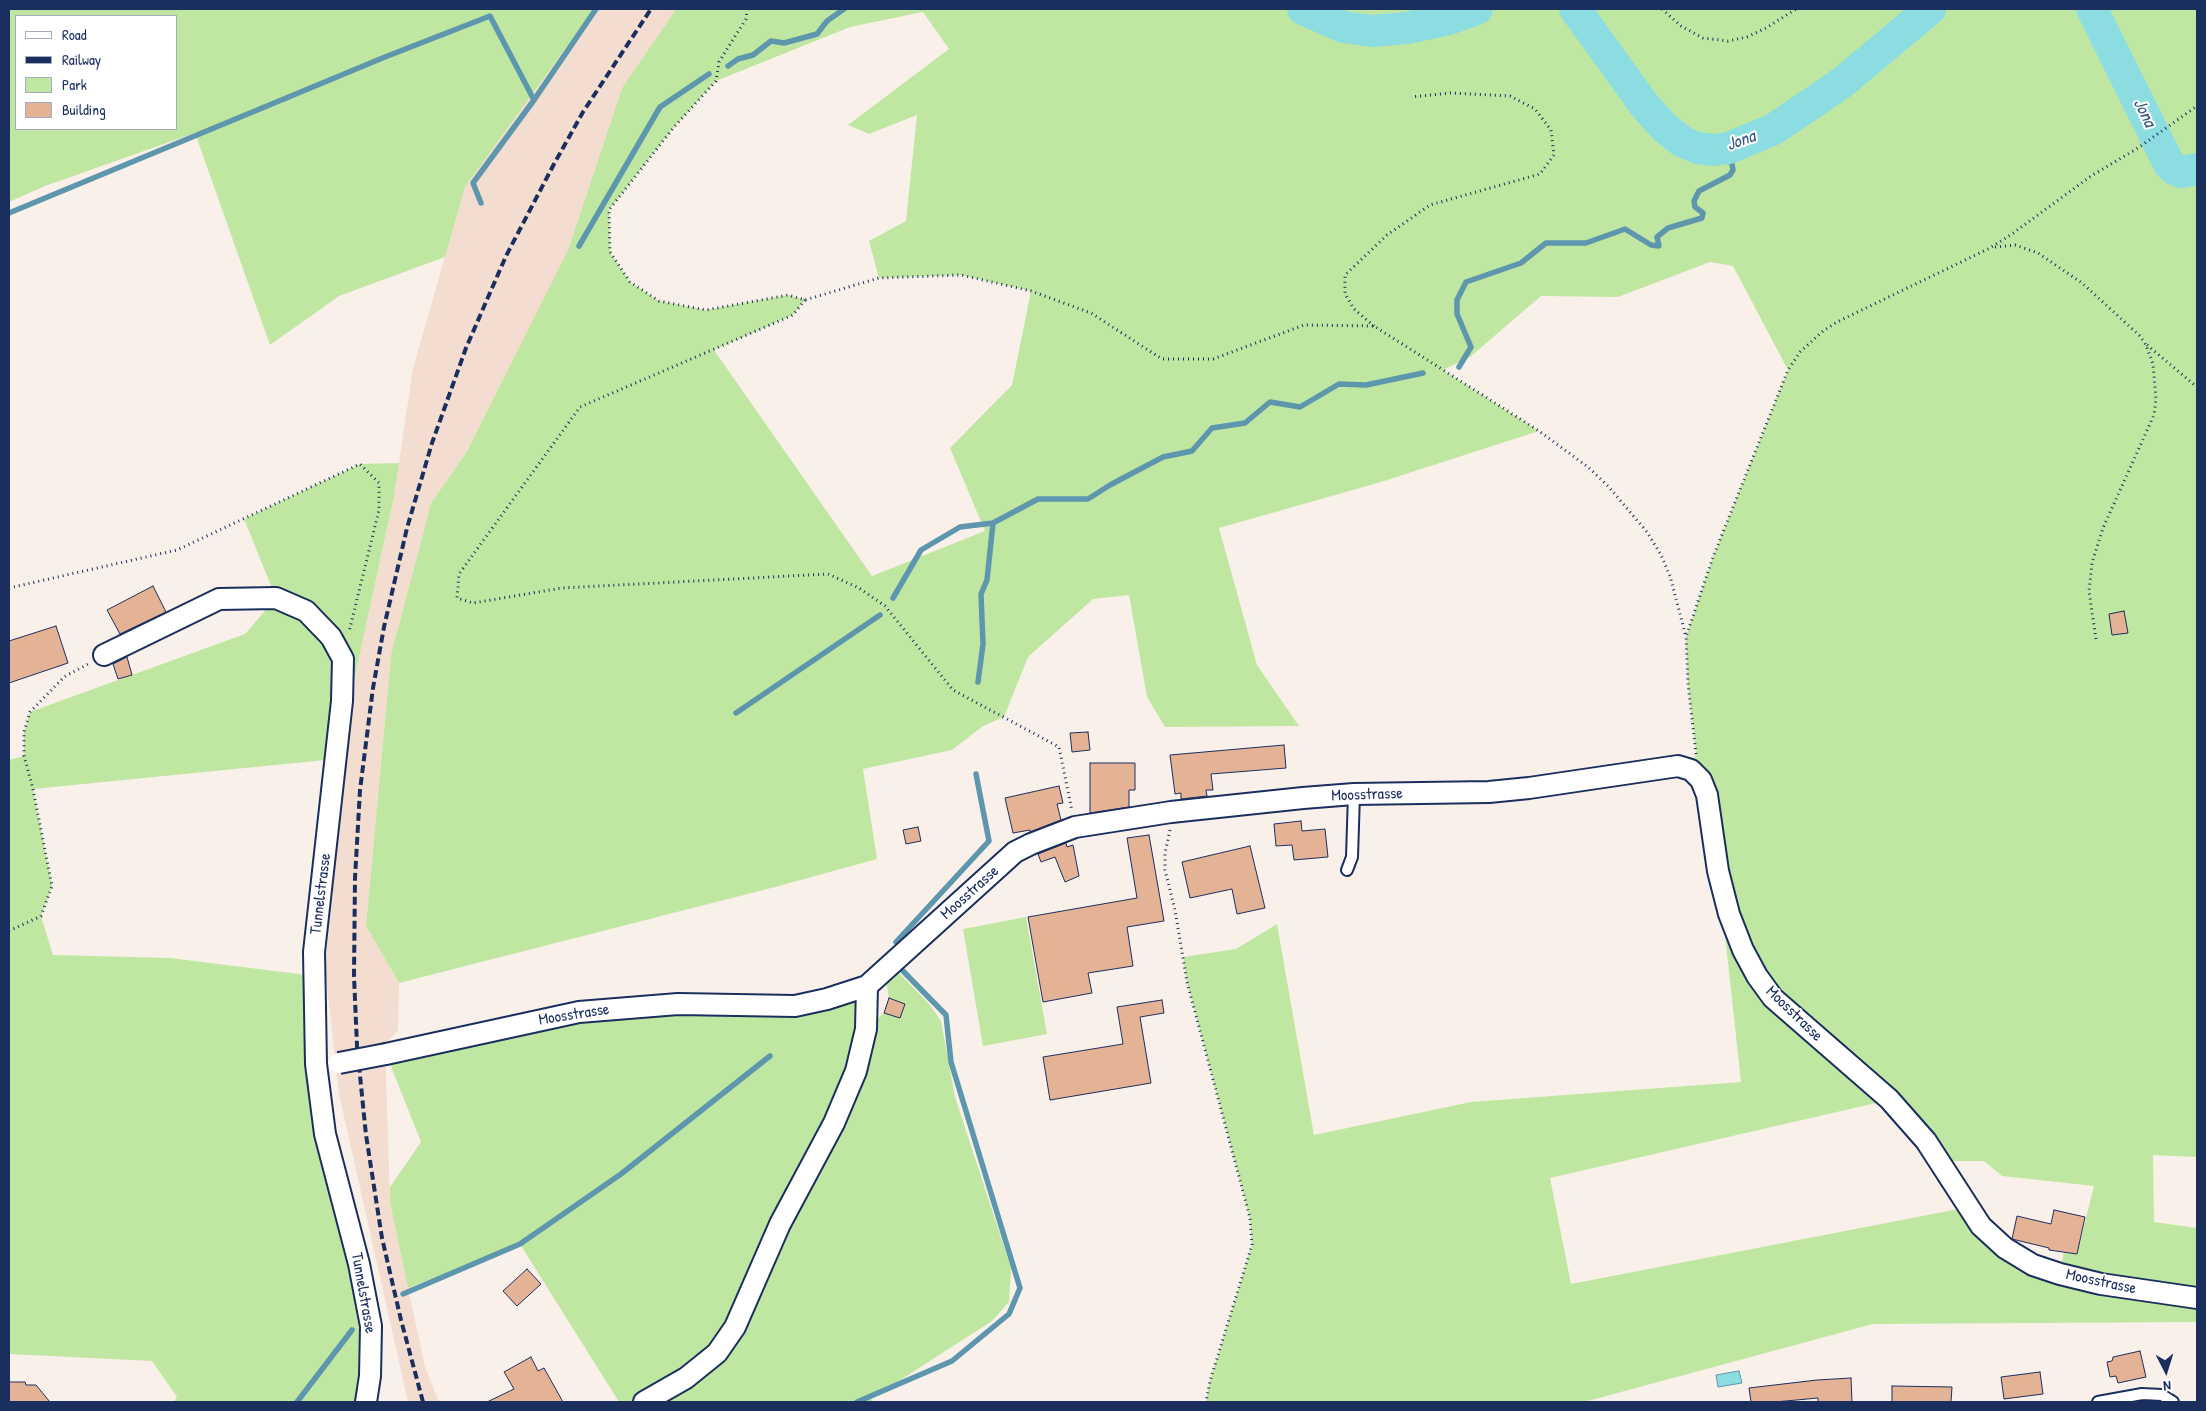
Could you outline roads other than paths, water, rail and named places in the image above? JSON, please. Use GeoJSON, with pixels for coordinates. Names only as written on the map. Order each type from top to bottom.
{"type":"FeatureCollection","features":[{"type":"Feature","properties":{"kind":"street","name":"Tunnelstrasse"},"geometry":{"type":"LineString","coordinates":[[104,655],[219,599],[276,598],[306,611],[331,637],[343,659],[342,701],[314,952],[316,1064],[325,1134],[359,1264],[371,1326],[370,1376],[366,1402]]}},
{"type":"Feature","properties":{"kind":"street","name":"Moosstrasse"},"geometry":{"type":"LineString","coordinates":[[316,1064],[339,1063],[386,1054],[579,1012],[678,1004],[795,1006],[827,999],[867,986],[1015,852],[1076,827],[1171,812],[1354,794],[1489,792],[1565,784],[1678,766],[1691,770],[1701,780],[1707,795],[1718,871],[1729,914],[1743,950],[1756,976],[1773,998],[1889,1100],[1920,1134],[1941,1161],[1981,1226],[2005,1248],[2033,1265],[2101,1284],[2197,1298]]}},
{"type":"Feature","properties":{"kind":"street"},"geometry":{"type":"LineString","coordinates":[[644,1402],[686,1378],[717,1353],[735,1327],[780,1224],[834,1123],[856,1071],[866,1029],[867,986]]}},
{"type":"Feature","properties":{"kind":"lane"},"geometry":{"type":"LineString","coordinates":[[1347,870],[1352,857],[1354,794]]}},
{"type":"Feature","properties":{"kind":"lane"},"geometry":{"type":"LineString","coordinates":[[2098,1402],[2142,1394],[2162,1395],[2173,1402]]}},
{"type":"Feature","properties":{"kind":"water"},"geometry":{"type":"Polygon","coordinates":[[[1739,1371],[1742,1383],[1718,1387],[1716,1375],[1739,1371]]]}},
{"type":"Feature","properties":{"kind":"waterway"},"geometry":{"type":"LineString","coordinates":[[481,203],[473,183],[534,100],[596,9]]}},
{"type":"Feature","properties":{"kind":"waterway"},"geometry":{"type":"LineString","coordinates":[[728,66],[738,59],[753,55],[771,41],[784,43],[817,34],[827,21],[844,9]]}},
{"type":"Feature","properties":{"kind":"waterway","name":"Jona"},"geometry":{"type":"LineString","coordinates":[[1303,9],[1344,27],[1372,31],[1407,28],[1449,19],[1477,9]]}},
{"type":"Feature","properties":{"kind":"waterway","name":"Jona"},"geometry":{"type":"LineString","coordinates":[[1575,9],[1645,106],[1665,128],[1683,142],[1698,148],[1714,150],[1729,148],[1774,129],[1843,82],[1930,9]]}},
{"type":"Feature","properties":{"kind":"waterway","name":"Jona"},"geometry":{"type":"LineString","coordinates":[[2092,9],[2169,164],[2181,172],[2197,169]]}},
{"type":"Feature","properties":{"kind":"waterway"},"geometry":{"type":"LineString","coordinates":[[9,213],[385,57],[490,16],[534,100]]}},
{"type":"Feature","properties":{"kind":"waterway"},"geometry":{"type":"LineString","coordinates":[[579,246],[660,107],[709,74]]}},
{"type":"Feature","properties":{"kind":"waterway"},"geometry":{"type":"LineString","coordinates":[[1459,367],[1471,347],[1457,314],[1457,300],[1466,282],[1521,263],[1546,243],[1586,243],[1625,229],[1651,245],[1659,246],[1657,237],[1668,228],[1702,218],[1703,213],[1695,207],[1694,201],[1699,191],[1730,175],[1733,170],[1729,148]]}},
{"type":"Feature","properties":{"kind":"waterway"},"geometry":{"type":"LineString","coordinates":[[978,682],[983,644],[981,594],[987,580],[993,523],[1038,499],[1088,499],[1163,457],[1192,451],[1212,428],[1245,423],[1270,402],[1300,407],[1339,384],[1366,385],[1423,373]]}},
{"type":"Feature","properties":{"kind":"waterway"},"geometry":{"type":"LineString","coordinates":[[893,598],[921,550],[960,527],[993,523]]}},
{"type":"Feature","properties":{"kind":"waterway"},"geometry":{"type":"LineString","coordinates":[[736,713],[880,615]]}},
{"type":"Feature","properties":{"kind":"waterway"},"geometry":{"type":"LineString","coordinates":[[896,942],[989,841],[976,774]]}},
{"type":"Feature","properties":{"kind":"waterway"},"geometry":{"type":"LineString","coordinates":[[857,1402],[952,1361],[1009,1314],[1020,1288],[951,1062],[946,1015],[903,971]]}},
{"type":"Feature","properties":{"kind":"waterway"},"geometry":{"type":"LineString","coordinates":[[403,1294],[520,1244],[621,1174],[770,1056]]}},
{"type":"Feature","properties":{"kind":"waterway"},"geometry":{"type":"LineString","coordinates":[[297,1402],[352,1330]]}},
{"type":"Feature","properties":{"kind":"railway"},"geometry":{"type":"LineString","coordinates":[[423,1402],[382,1238],[366,1135],[357,1046],[354,976],[355,878],[360,790],[373,688],[384,627],[407,528],[432,443],[466,348],[506,256],[554,164],[583,112],[651,9]]}}]}
